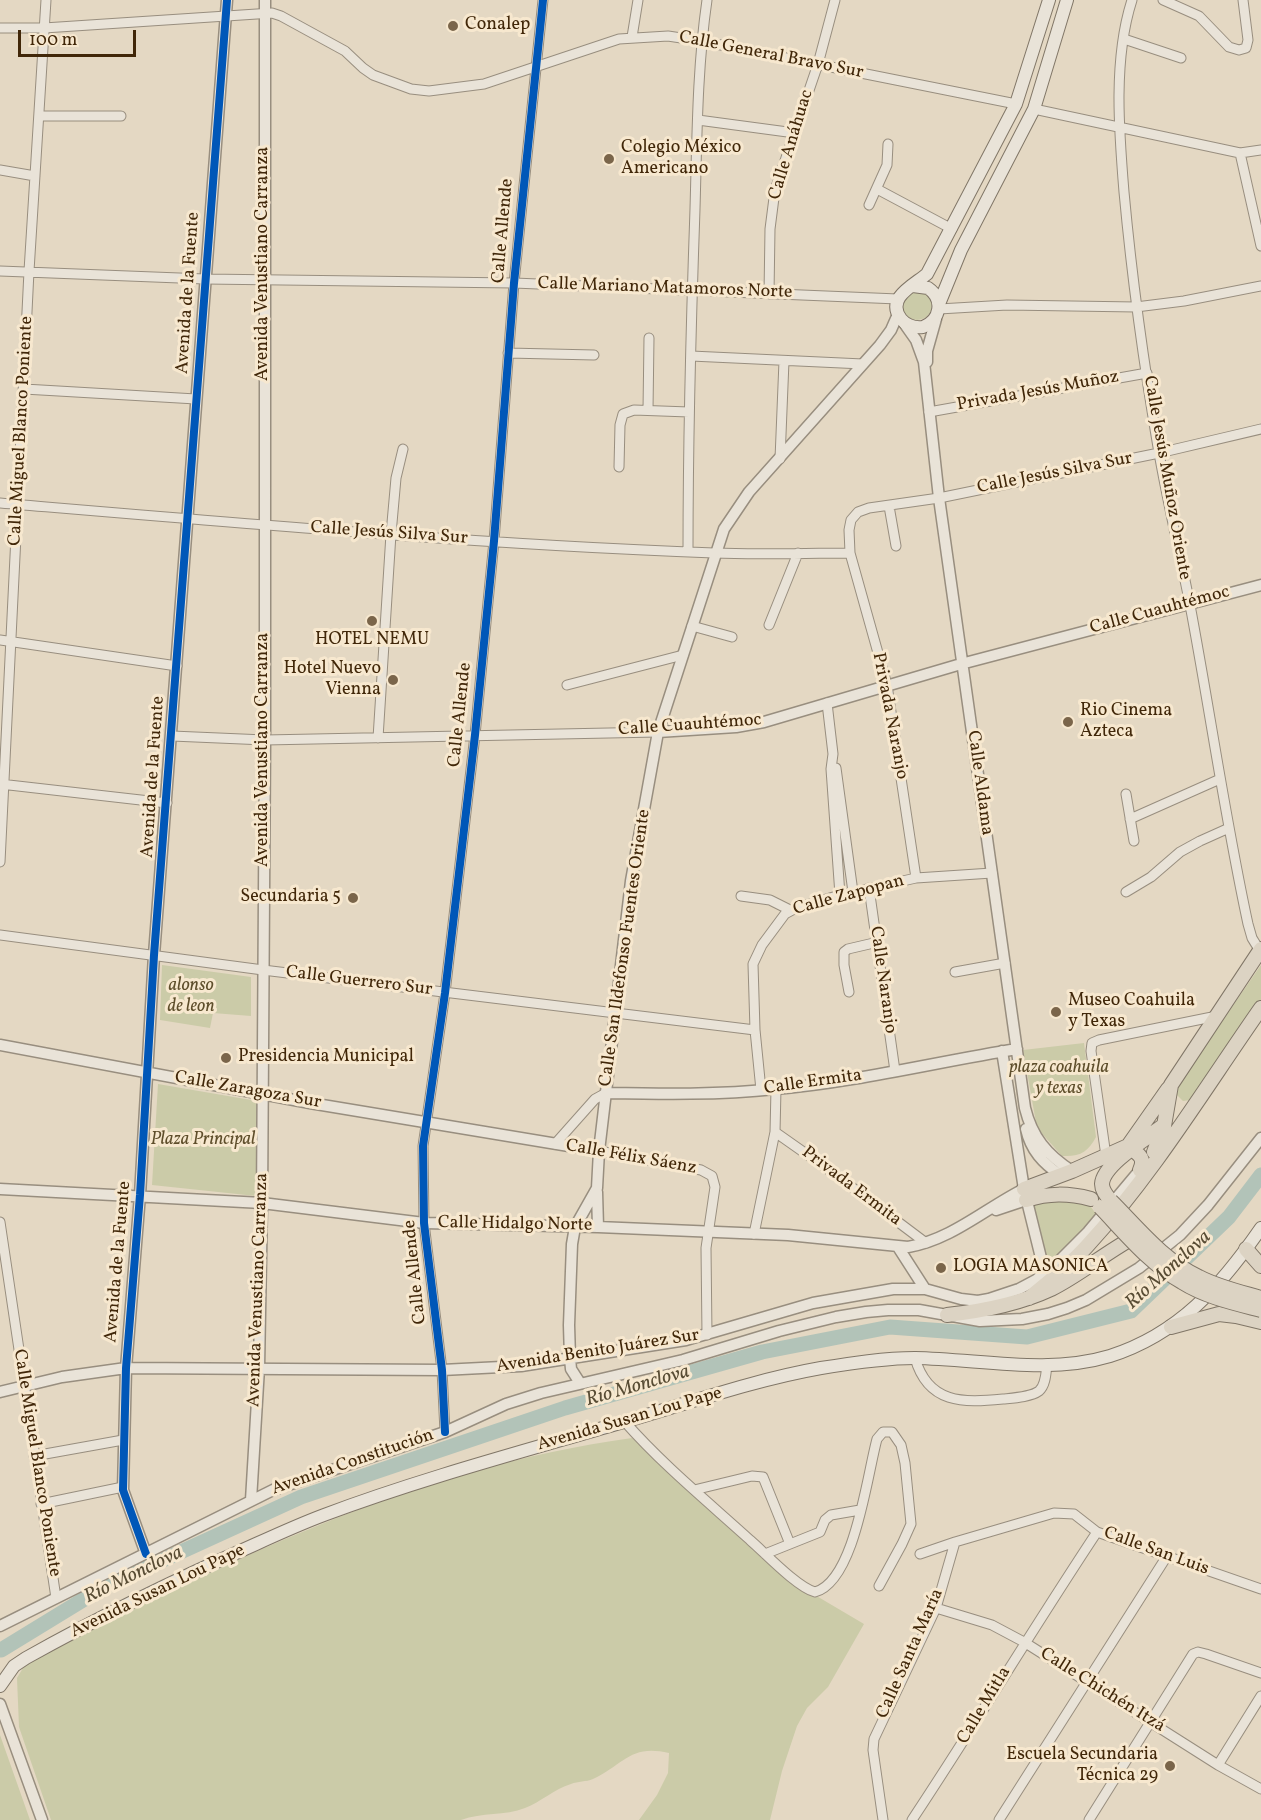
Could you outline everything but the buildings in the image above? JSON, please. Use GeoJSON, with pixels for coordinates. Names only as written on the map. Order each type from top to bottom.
{"type":"FeatureCollection","features":[{"type":"Feature","properties":{"kind":"main road"},"geometry":{"type":"LineString","coordinates":[[1049,0],[1016,104],[927,274],[904,291],[898,299],[901,318],[913,327],[923,327],[938,310],[961,250],[1034,109],[1067,0]]}},
{"type":"Feature","properties":{"kind":"main road"},"geometry":{"type":"LineString","coordinates":[[913,286],[923,286],[932,290],[938,310]]}},
{"type":"Feature","properties":{"kind":"main road"},"geometry":{"type":"LineString","coordinates":[[1100,1202],[1104,1178],[1130,1147],[1170,1089],[1260,950]]}},
{"type":"Feature","properties":{"kind":"main road"},"geometry":{"type":"LineString","coordinates":[[1029,1298],[1088,1246],[1159,1156],[1261,1008]]}},
{"type":"Feature","properties":{"kind":"main road"},"geometry":{"type":"LineString","coordinates":[[1170,1089],[1177,1104],[1194,1103]]}},
{"type":"Feature","properties":{"kind":"main road"},"geometry":{"type":"LineString","coordinates":[[1140,1170],[1156,1150],[1164,1126],[1170,1089]]}},
{"type":"Feature","properties":{"kind":"main road"},"geometry":{"type":"LineString","coordinates":[[1025,1194],[1066,1173],[1130,1147],[1164,1126],[1194,1103]]}},
{"type":"Feature","properties":{"kind":"main road"},"geometry":{"type":"LineString","coordinates":[[1130,1147],[1142,1158],[1143,1164],[1140,1170]]}},
{"type":"Feature","properties":{"kind":"main road"},"geometry":{"type":"LineString","coordinates":[[1066,1173],[1180,1266],[1199,1278],[1261,1298]]}},
{"type":"Feature","properties":{"kind":"main road"},"geometry":{"type":"LineString","coordinates":[[1025,1194],[1065,1194],[1100,1202],[1131,1239],[1180,1282],[1219,1299],[1261,1310]]}},
{"type":"Feature","properties":{"kind":"main road","name":"Avenida Susan Lou Pape"},"geometry":{"type":"LineString","coordinates":[[0,1686],[14,1666],[134,1600],[292,1527],[377,1496],[454,1472],[792,1374],[858,1363],[915,1358],[1014,1365],[1092,1360],[1111,1356],[1138,1345],[1171,1327],[1196,1308],[1246,1250],[1261,1228]]}},
{"type":"Feature","properties":{"kind":"main road"},"geometry":{"type":"LineString","coordinates":[[947,1315],[995,1308],[1029,1298],[1053,1288],[1131,1239]]}},
{"type":"Feature","properties":{"kind":"main road"},"geometry":{"type":"LineString","coordinates":[[1246,1250],[1261,1266]]}},
{"type":"Feature","properties":{"kind":"main road"},"geometry":{"type":"LineString","coordinates":[[1171,1327],[1219,1314],[1261,1322]]}},
{"type":"Feature","properties":{"kind":"street","name":"Calle Miguel Blanco Poniente"},"geometry":{"type":"LineString","coordinates":[[0,862],[2,784],[19,505],[29,271],[46,0]]}},
{"type":"Feature","properties":{"kind":"street","name":"Avenida de la Fuente"},"geometry":{"type":"LineString","coordinates":[[146,1554],[123,1487],[126,1368],[140,1195],[154,955],[227,0]]}},
{"type":"Feature","properties":{"kind":"street","name":"Avenida Venustiano Carranza"},"geometry":{"type":"LineString","coordinates":[[250,1500],[259,1368],[262,1203],[265,740],[265,0]]}},
{"type":"Feature","properties":{"kind":"street","name":"Calle Allende"},"geometry":{"type":"LineString","coordinates":[[445,1432],[441,1370],[424,1223],[423,1146],[445,993],[475,735],[494,542],[514,283],[543,0]]}},
{"type":"Feature","properties":{"kind":"street"},"geometry":{"type":"LineString","coordinates":[[632,36],[638,0]]}},
{"type":"Feature","properties":{"kind":"street"},"geometry":{"type":"LineString","coordinates":[[688,552],[692,291],[701,41],[707,0]]}},
{"type":"Feature","properties":{"kind":"street","name":"Calle Anáhuac"},"geometry":{"type":"LineString","coordinates":[[769,294],[775,190],[818,64],[835,0]]}},
{"type":"Feature","properties":{"kind":"street","name":"Calle Jesús Muñoz Oriente"},"geometry":{"type":"LineString","coordinates":[[1132,0],[1126,18],[1119,127],[1136,307],[1159,453],[1189,603],[1228,828],[1248,924],[1252,938],[1260,950]]}},
{"type":"Feature","properties":{"kind":"street"},"geometry":{"type":"LineString","coordinates":[[1163,0],[1199,16],[1229,47],[1236,50],[1246,48],[1248,40],[1243,0]]}},
{"type":"Feature","properties":{"kind":"street"},"geometry":{"type":"LineString","coordinates":[[0,28],[44,28],[265,13]]}},
{"type":"Feature","properties":{"kind":"street","name":"Calle General Bravo Sur"},"geometry":{"type":"LineString","coordinates":[[265,13],[281,16],[340,48],[373,75],[420,91],[441,91],[484,84],[593,46],[632,36],[668,36],[1016,104]]}},
{"type":"Feature","properties":{"kind":"street"},"geometry":{"type":"LineString","coordinates":[[1124,39],[1181,58]]}},
{"type":"Feature","properties":{"kind":"street"},"geometry":{"type":"LineString","coordinates":[[1034,109],[1240,153],[1261,150]]}},
{"type":"Feature","properties":{"kind":"street"},"geometry":{"type":"LineString","coordinates":[[40,116],[121,116]]}},
{"type":"Feature","properties":{"kind":"street"},"geometry":{"type":"LineString","coordinates":[[698,120],[795,133]]}},
{"type":"Feature","properties":{"kind":"street"},"geometry":{"type":"LineString","coordinates":[[869,205],[887,165],[888,144]]}},
{"type":"Feature","properties":{"kind":"street"},"geometry":{"type":"LineString","coordinates":[[1240,153],[1261,246]]}},
{"type":"Feature","properties":{"kind":"street"},"geometry":{"type":"LineString","coordinates":[[0,170],[35,176]]}},
{"type":"Feature","properties":{"kind":"street"},"geometry":{"type":"LineString","coordinates":[[877,189],[952,229]]}},
{"type":"Feature","properties":{"kind":"street","name":"Calle Mariano Matamoros Norte"},"geometry":{"type":"LineString","coordinates":[[0,271],[205,279],[514,283],[898,299]]}},
{"type":"Feature","properties":{"kind":"street"},"geometry":{"type":"LineString","coordinates":[[938,310],[1007,305],[1136,307],[1184,301],[1261,286]]}},
{"type":"Feature","properties":{"kind":"street","name":"Calle Aldama"},"geometry":{"type":"LineString","coordinates":[[926,377],[927,351],[938,310]]}},
{"type":"Feature","properties":{"kind":"street","name":"Calle Aldama"},"geometry":{"type":"LineString","coordinates":[[901,318],[920,348],[926,377],[961,664],[1025,1108],[1028,1121],[1041,1145],[1066,1173]]}},
{"type":"Feature","properties":{"kind":"street","name":"Calle San Ildefonso Fuentes Oriente"},"geometry":{"type":"LineString","coordinates":[[598,1227],[599,1151],[631,881],[658,732],[716,553],[724,530],[749,492],[880,345],[901,318]]}},
{"type":"Feature","properties":{"kind":"street"},"geometry":{"type":"LineString","coordinates":[[648,410],[650,338]]}},
{"type":"Feature","properties":{"kind":"street"},"geometry":{"type":"LineString","coordinates":[[508,352],[594,355]]}},
{"type":"Feature","properties":{"kind":"street"},"geometry":{"type":"LineString","coordinates":[[691,356],[863,364]]}},
{"type":"Feature","properties":{"kind":"street"},"geometry":{"type":"LineString","coordinates":[[780,459],[784,361]]}},
{"type":"Feature","properties":{"kind":"street","name":"Privada Jesús Muñoz"},"geometry":{"type":"LineString","coordinates":[[929,412],[1147,373]]}},
{"type":"Feature","properties":{"kind":"street"},"geometry":{"type":"LineString","coordinates":[[24,389],[196,399]]}},
{"type":"Feature","properties":{"kind":"street"},"geometry":{"type":"LineString","coordinates":[[619,467],[620,419],[623,414],[627,411],[648,410],[689,412]]}},
{"type":"Feature","properties":{"kind":"street","name":"Calle Jesús Silva Sur"},"geometry":{"type":"LineString","coordinates":[[851,520],[858,512],[939,498],[1159,453],[1261,429]]}},
{"type":"Feature","properties":{"kind":"street"},"geometry":{"type":"LineString","coordinates":[[378,738],[391,534],[396,478],[403,449]]}},
{"type":"Feature","properties":{"kind":"street","name":"Calle Jesús Silva Sur"},"geometry":{"type":"LineString","coordinates":[[0,503],[494,542],[716,553],[850,554]]}},
{"type":"Feature","properties":{"kind":"street"},"geometry":{"type":"LineString","coordinates":[[889,506],[896,546]]}},
{"type":"Feature","properties":{"kind":"street","name":"Privada Naranjo"},"geometry":{"type":"LineString","coordinates":[[851,520],[850,554],[887,685],[916,878]]}},
{"type":"Feature","properties":{"kind":"street"},"geometry":{"type":"LineString","coordinates":[[769,625],[798,553]]}},
{"type":"Feature","properties":{"kind":"street","name":"Calle Cuauhtémoc"},"geometry":{"type":"LineString","coordinates":[[172,736],[265,740],[658,732],[736,727],[764,722],[961,664],[1261,585]]}},
{"type":"Feature","properties":{"kind":"street"},"geometry":{"type":"LineString","coordinates":[[692,626],[732,637]]}},
{"type":"Feature","properties":{"kind":"street"},"geometry":{"type":"LineString","coordinates":[[0,640],[177,666]]}},
{"type":"Feature","properties":{"kind":"street"},"geometry":{"type":"LineString","coordinates":[[567,685],[683,655]]}},
{"type":"Feature","properties":{"kind":"street"},"geometry":{"type":"LineString","coordinates":[[828,703],[853,892]]}},
{"type":"Feature","properties":{"kind":"street"},"geometry":{"type":"LineString","coordinates":[[833,754],[831,769],[840,895]]}},
{"type":"Feature","properties":{"kind":"street"},"geometry":{"type":"LineString","coordinates":[[1130,819],[1220,779]]}},
{"type":"Feature","properties":{"kind":"street"},"geometry":{"type":"LineString","coordinates":[[2,784],[167,803]]}},
{"type":"Feature","properties":{"kind":"street"},"geometry":{"type":"LineString","coordinates":[[1126,794],[1134,841]]}},
{"type":"Feature","properties":{"kind":"street"},"geometry":{"type":"LineString","coordinates":[[1126,892],[1151,877],[1180,852],[1228,828]]}},
{"type":"Feature","properties":{"kind":"street","name":"Calle Zapopan"},"geometry":{"type":"LineString","coordinates":[[761,1090],[755,1030],[754,961],[775,925],[790,910],[840,895],[916,878],[992,873]]}},
{"type":"Feature","properties":{"kind":"street","name":"Calle Naranjo"},"geometry":{"type":"LineString","coordinates":[[869,888],[896,1071]]}},
{"type":"Feature","properties":{"kind":"street"},"geometry":{"type":"LineString","coordinates":[[741,896],[770,900],[790,910]]}},
{"type":"Feature","properties":{"kind":"street","name":"Calle Guerrero Sur"},"geometry":{"type":"LineString","coordinates":[[0,935],[445,993],[755,1030]]}},
{"type":"Feature","properties":{"kind":"street"},"geometry":{"type":"LineString","coordinates":[[849,992],[843,954],[846,950],[878,942]]}},
{"type":"Feature","properties":{"kind":"street"},"geometry":{"type":"LineString","coordinates":[[955,972],[1005,963]]}},
{"type":"Feature","properties":{"kind":"street"},"geometry":{"type":"LineString","coordinates":[[1106,1156],[1090,1048],[1093,1042],[1217,1016]]}},
{"type":"Feature","properties":{"kind":"street","name":"Calle Zaragoza Sur"},"geometry":{"type":"LineString","coordinates":[[0,1045],[425,1123]]}},
{"type":"Feature","properties":{"kind":"street","name":"Calle Ermita"},"geometry":{"type":"LineString","coordinates":[[606,1093],[711,1094],[776,1089],[896,1071],[1017,1049]]}},
{"type":"Feature","properties":{"kind":"street"},"geometry":{"type":"LineString","coordinates":[[1002,1052],[1025,1194],[1045,1274]]}},
{"type":"Feature","properties":{"kind":"street"},"geometry":{"type":"LineString","coordinates":[[754,1234],[775,1132],[776,1089]]}},
{"type":"Feature","properties":{"kind":"street"},"geometry":{"type":"LineString","coordinates":[[555,1144],[595,1099],[606,1093]]}},
{"type":"Feature","properties":{"kind":"street"},"geometry":{"type":"LineString","coordinates":[[1025,1108],[1028,1136],[1039,1159]]}},
{"type":"Feature","properties":{"kind":"street","name":"Calle Félix Sáenz"},"geometry":{"type":"LineString","coordinates":[[425,1123],[599,1151],[710,1173],[715,1187],[708,1232],[705,1283],[707,1335]]}},
{"type":"Feature","properties":{"kind":"street","name":"Privada Ermita"},"geometry":{"type":"LineString","coordinates":[[775,1132],[926,1243]]}},
{"type":"Feature","properties":{"kind":"street","name":"Avenida Constitución"},"geometry":{"type":"LineString","coordinates":[[0,1626],[250,1500],[445,1432],[506,1404],[580,1383],[683,1360],[779,1331],[836,1317],[888,1310],[919,1310],[980,1321],[1048,1314],[1086,1300],[1139,1268],[1180,1235],[1208,1205],[1261,1138]]}},
{"type":"Feature","properties":{"kind":"street"},"geometry":{"type":"LineString","coordinates":[[1016,1140],[1039,1159],[1066,1173]]}},
{"type":"Feature","properties":{"kind":"street","name":"Avenida Benito Juárez Sur"},"geometry":{"type":"LineString","coordinates":[[0,1392],[62,1377],[126,1368],[441,1370],[521,1366],[669,1343],[707,1335],[813,1303],[892,1289],[925,1289],[952,1297],[978,1301],[1018,1289],[1045,1274],[1088,1232],[1140,1170]]}},
{"type":"Feature","properties":{"kind":"street","name":"Calle Hidalgo Norte"},"geometry":{"type":"LineString","coordinates":[[0,1188],[262,1203],[424,1223],[598,1227],[808,1236],[898,1247],[926,1243],[1025,1194]]}},
{"type":"Feature","properties":{"kind":"street","name":"Calle San Ildefonso Fuentes Oriente"},"geometry":{"type":"LineString","coordinates":[[580,1383],[571,1369],[570,1358],[572,1244],[575,1227],[597,1188]]}},
{"type":"Feature","properties":{"kind":"street","name":"Calle Miguel Blanco Poniente"},"geometry":{"type":"LineString","coordinates":[[0,1222],[4,1279],[56,1598]]}},
{"type":"Feature","properties":{"kind":"street"},"geometry":{"type":"LineString","coordinates":[[898,1247],[925,1289]]}},
{"type":"Feature","properties":{"kind":"street"},"geometry":{"type":"LineString","coordinates":[[915,1358],[920,1372],[929,1385],[945,1397],[966,1401],[1007,1399],[1035,1393],[1041,1390],[1044,1384],[1047,1364]]}},
{"type":"Feature","properties":{"kind":"street"},"geometry":{"type":"LineString","coordinates":[[625,1422],[654,1454],[694,1491],[812,1592],[828,1585],[837,1576],[851,1546],[877,1438],[883,1432],[892,1432],[901,1445],[905,1463],[910,1524],[879,1586]]}},
{"type":"Feature","properties":{"kind":"street"},"geometry":{"type":"LineString","coordinates":[[34,1456],[123,1440]]}},
{"type":"Feature","properties":{"kind":"street"},"geometry":{"type":"LineString","coordinates":[[694,1491],[752,1476],[763,1477],[790,1544]]}},
{"type":"Feature","properties":{"kind":"street"},"geometry":{"type":"LineString","coordinates":[[41,1504],[123,1487]]}},
{"type":"Feature","properties":{"kind":"street"},"geometry":{"type":"LineString","coordinates":[[765,1554],[820,1532],[825,1520],[831,1515],[860,1510]]}},
{"type":"Feature","properties":{"kind":"street","name":"Calle San Luis"},"geometry":{"type":"LineString","coordinates":[[955,1542],[1054,1513],[1074,1514],[1097,1532],[1261,1589]]}},
{"type":"Feature","properties":{"kind":"street","name":"Calle Mitla"},"geometry":{"type":"LineString","coordinates":[[912,1820],[956,1754],[1024,1642],[1097,1532]]}},
{"type":"Feature","properties":{"kind":"street"},"geometry":{"type":"LineString","coordinates":[[920,1554],[955,1542]]}},
{"type":"Feature","properties":{"kind":"street","name":"Calle Santa María"},"geometry":{"type":"LineString","coordinates":[[883,1820],[873,1743],[936,1608],[955,1542]]}},
{"type":"Feature","properties":{"kind":"street"},"geometry":{"type":"LineString","coordinates":[[999,1820],[1167,1556]]}},
{"type":"Feature","properties":{"kind":"street","name":"Calle Chichén Itzá"},"geometry":{"type":"LineString","coordinates":[[936,1608],[992,1625],[1024,1642],[1089,1681],[1218,1765],[1261,1789]]}},
{"type":"Feature","properties":{"kind":"street"},"geometry":{"type":"LineString","coordinates":[[1089,1820],[1191,1657],[1198,1652],[1261,1673]]}},
{"type":"Feature","properties":{"kind":"street"},"geometry":{"type":"LineString","coordinates":[[1218,1765],[1261,1696]]}},
{"type":"Feature","properties":{"kind":"street"},"geometry":{"type":"LineString","coordinates":[[0,1704],[42,1820]]}},
{"type":"Feature","properties":{"kind":"green space"},"geometry":{"type":"Polygon","coordinates":[[[917,290],[928,294],[932,305],[928,316],[917,320],[906,316],[902,305],[906,294],[917,290]]]}},
{"type":"Feature","properties":{"kind":"green space","name":"alonso de leon"},"geometry":{"type":"Polygon","coordinates":[[[162,965],[251,977],[251,1016],[213,1013],[210,1028],[160,1020],[162,965]]]}},
{"type":"Feature","properties":{"kind":"green space"},"geometry":{"type":"Polygon","coordinates":[[[1261,965],[1261,1000],[1191,1100],[1183,1101],[1176,1094],[1176,1088],[1261,965]]]}},
{"type":"Feature","properties":{"kind":"green space","name":"plaza coahuila y texas"},"geometry":{"type":"Polygon","coordinates":[[[1084,1043],[1096,1137],[1083,1152],[1074,1156],[1062,1156],[1037,1128],[1023,1050],[1084,1043]]]}},
{"type":"Feature","properties":{"kind":"green space","name":"Plaza Principal"},"geometry":{"type":"Polygon","coordinates":[[[158,1084],[257,1101],[256,1196],[152,1185],[158,1084]]]}},
{"type":"Feature","properties":{"kind":"green space"},"geometry":{"type":"Polygon","coordinates":[[[1063,1198],[1088,1203],[1097,1215],[1084,1231],[1048,1264],[1033,1207],[1036,1202],[1063,1198]]]}},
{"type":"Feature","properties":{"kind":"green space"},"geometry":{"type":"Polygon","coordinates":[[[632,1438],[784,1573],[803,1588],[864,1624],[828,1687],[807,1708],[797,1726],[782,1771],[770,1820],[639,1820],[657,1795],[668,1773],[669,1753],[645,1751],[628,1757],[593,1779],[565,1786],[525,1808],[461,1820],[51,1820],[19,1727],[17,1678],[29,1663],[173,1590],[321,1524],[474,1471],[552,1452],[632,1438]]]}},
{"type":"Feature","properties":{"kind":"green space"},"geometry":{"type":"Polygon","coordinates":[[[0,1735],[30,1820],[0,1820],[0,1735]]]}},
{"type":"Feature","properties":{"kind":"waterway","name":"Río Monclova"},"geometry":{"type":"LineString","coordinates":[[1,1650],[104,1587],[301,1497],[565,1408],[762,1352],[890,1327],[1027,1337],[1131,1311],[1229,1217],[1261,1175]]}},
{"type":"Feature","properties":{"kind":"cycle path"},"geometry":{"type":"LineString","coordinates":[[146,1554],[123,1490],[126,1368],[140,1195],[154,955],[227,0]]}},
{"type":"Feature","properties":{"kind":"cycle path"},"geometry":{"type":"LineString","coordinates":[[445,1432],[442,1370],[424,1223],[423,1146],[445,993],[475,735],[494,541],[514,283],[543,0]]}},
{"type":"Feature","properties":{"kind":"place","name":"Conalep"},"geometry":{"type":"Point","coordinates":[453,26]}},
{"type":"Feature","properties":{"kind":"place","name":"Colegio México Americano"},"geometry":{"type":"Point","coordinates":[609,159]}},
{"type":"Feature","properties":{"kind":"place","name":"HOTEL NEMU"},"geometry":{"type":"Point","coordinates":[372,621]}},
{"type":"Feature","properties":{"kind":"place","name":"Hotel Nuevo Vienna"},"geometry":{"type":"Point","coordinates":[393,680]}},
{"type":"Feature","properties":{"kind":"place","name":"Rio Cinema Azteca"},"geometry":{"type":"Point","coordinates":[1068,722]}},
{"type":"Feature","properties":{"kind":"place","name":"Secundaria 5"},"geometry":{"type":"Point","coordinates":[353,898]}},
{"type":"Feature","properties":{"kind":"place","name":"Museo Coahuila y Texas"},"geometry":{"type":"Point","coordinates":[1056,1012]}},
{"type":"Feature","properties":{"kind":"place","name":"Presidencia Municipal"},"geometry":{"type":"Point","coordinates":[226,1058]}},
{"type":"Feature","properties":{"kind":"place","name":"LOGIA MASONICA"},"geometry":{"type":"Point","coordinates":[941,1268]}},
{"type":"Feature","properties":{"kind":"place","name":"Escuela Secundaria Técnica 29"},"geometry":{"type":"Point","coordinates":[1170,1766]}}]}
